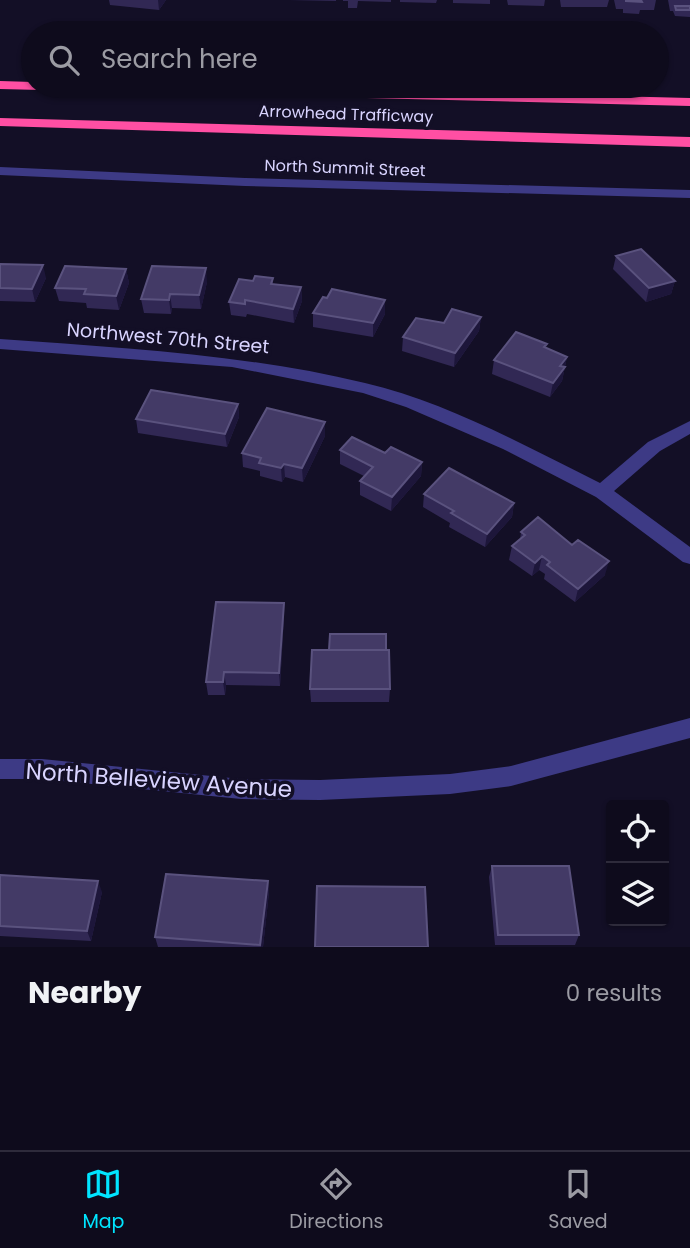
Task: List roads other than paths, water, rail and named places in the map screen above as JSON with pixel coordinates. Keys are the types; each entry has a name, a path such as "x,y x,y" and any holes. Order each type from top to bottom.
{"highway":[{"path":"0,85 21,86"},
{"name":"Arrowhead Trafficway","path":"528,98 690,102"},
{"name":"Arrowhead Trafficway","path":"0,122 690,142"}],"street":[{"name":"North Summit Street","path":"0,171 259,183 690,194"},
{"name":"Northwest 70th Street","path":"0,344 232,362 365,388 412,403 509,445 601,492 690,557"},
{"path":"601,492 636,459 671,434 690,427"},
{"name":"North Belleview Avenue","path":"0,769 42,769 178,780 241,789 320,790 450,784 511,776 690,728"}]}
